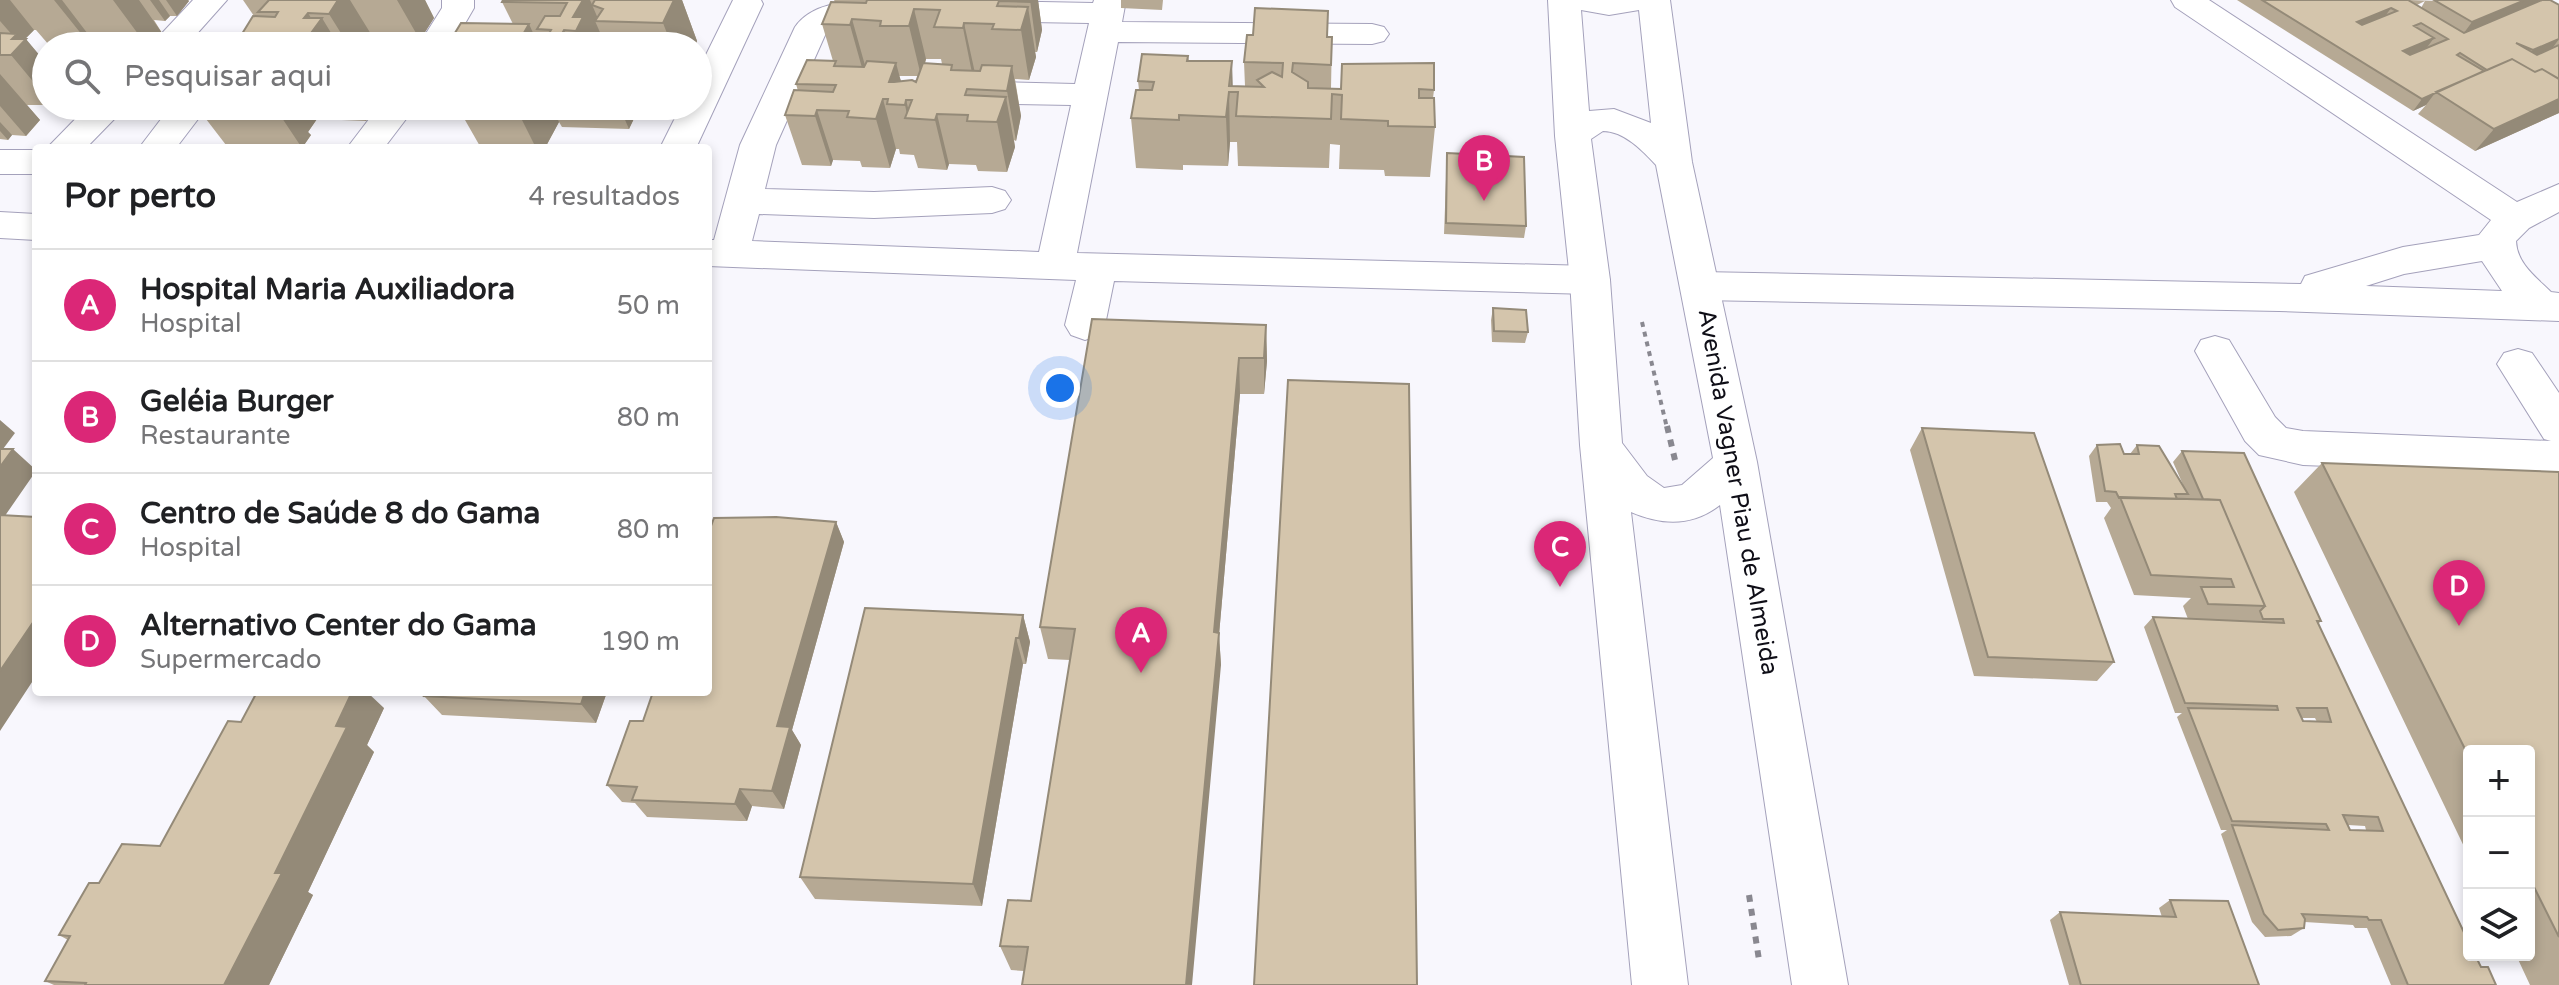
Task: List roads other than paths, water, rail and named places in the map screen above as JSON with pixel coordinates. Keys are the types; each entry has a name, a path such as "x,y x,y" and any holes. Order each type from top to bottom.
{"street":[{"path":"180,32 211,0"},
{"path":"443,32 458,8 458,0"},
{"path":"1564,0 1573,136 1590,280 1601,445 1660,985"},
{"path":"1583,0 1602,6 1624,5 1635,0"},
{"name":"Avenida Vagner Piau de Almeida","path":"1654,0 1674,162 1735,462 1820,985"},
{"path":"2187,0 2534,218"},
{"path":"712,77 747,4"},
{"path":"1372,34 1107,15 933,11 854,10 818,22 812,27 798,88 758,145 742,203 719,253 1055,266 1590,280"},
{"path":"1055,266 1107,15"},
{"path":"921,91 1091,95"},
{"path":"69,144 94,120"},
{"path":"160,144 179,120"},
{"path":"368,144 387,120"},
{"path":"680,144 691,120"},
{"path":"1573,136 1593,121 1633,125 1650,135 1674,162"},
{"path":"0,162 32,162"},
{"path":"742,203 770,201 874,205 992,200"},
{"path":"2279,297 2534,218"},
{"path":"2534,218 2508,272 2550,306"},
{"path":"0,225 32,227"},
{"path":"1085,325 1098,267"},
{"path":"1701,286 2279,297 2550,306"},
{"path":"2215,351 2260,429 2274,443 2303,448 2559,458"},
{"path":"2518,364 2559,427"},
{"path":"1601,445 1618,477 1631,490 1650,502 1665,505 1686,506 1698,499 1716,487 1735,462"}],"place":[{"name":"Geléia Burger","path":"1484,201"},
{"name":"Centro de Saúde 8 do Gama","path":"1560,587"},
{"name":"Alternativo Center do Gama","path":"2459,626"},
{"name":"Hospital Maria Auxiliadora","path":"1141,673"}]}
